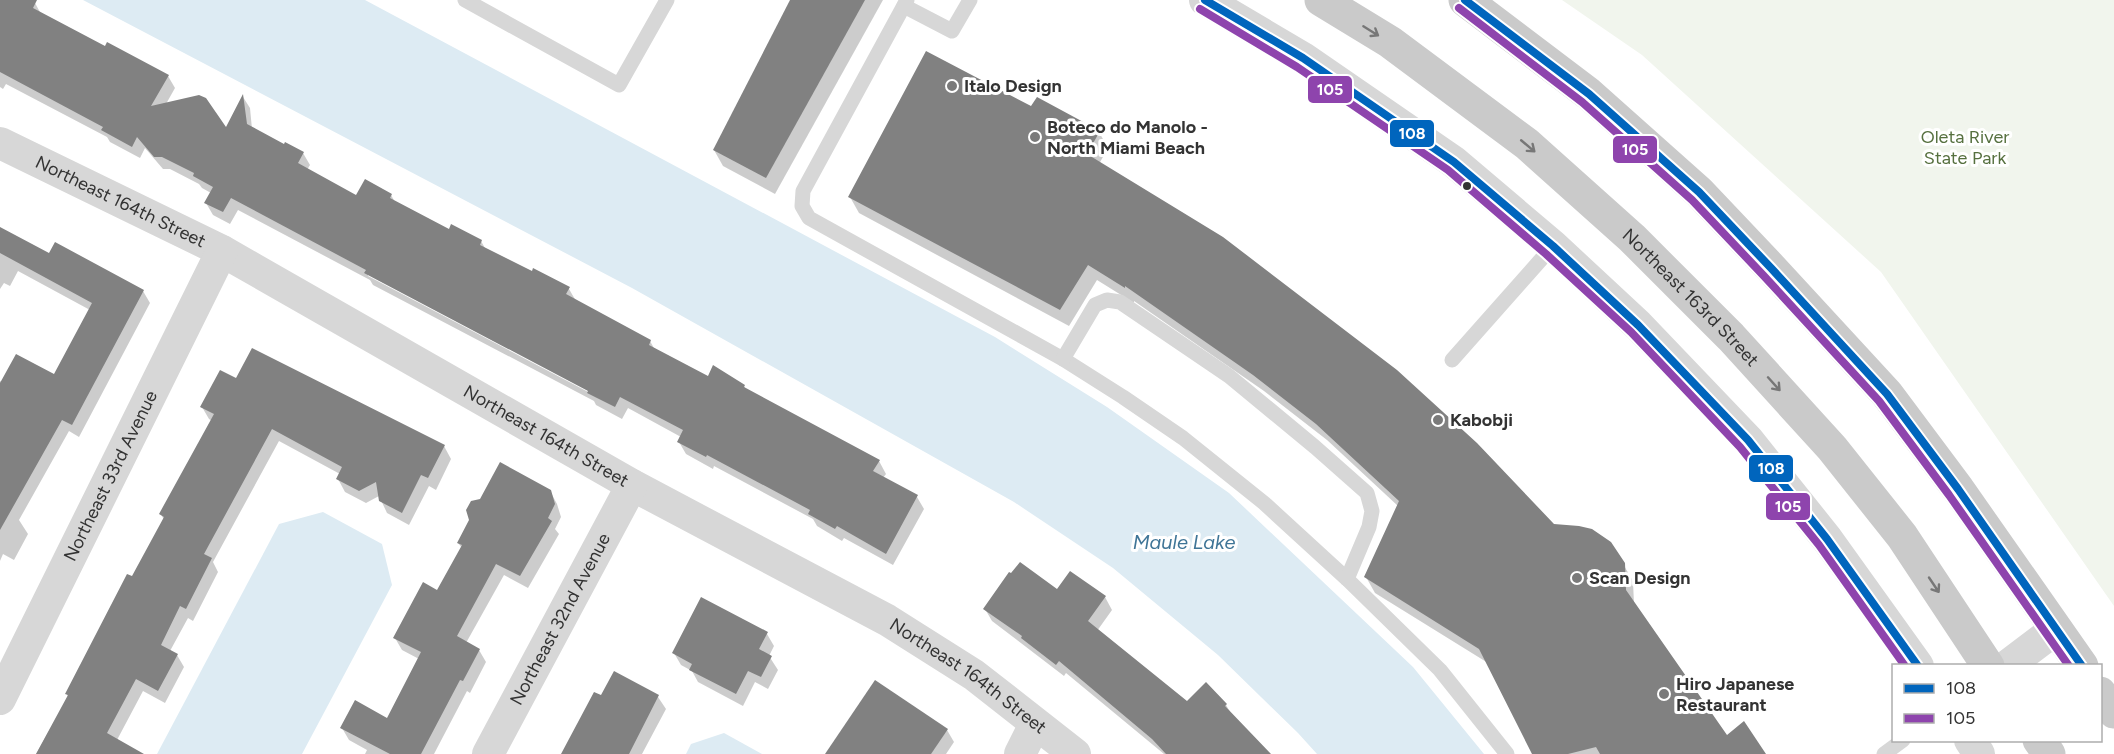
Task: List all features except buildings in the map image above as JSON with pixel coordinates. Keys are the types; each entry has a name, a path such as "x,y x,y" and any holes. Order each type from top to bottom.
{"main road":[{"name":"Northeast 163rd Street","path":"1321,0 1390,42 1527,144 1632,238 1731,337 1832,448 1902,536 1987,664"},
{"path":"1465,0 1589,94 1699,192 1771,268 1887,394 1958,489 2081,664"},
{"path":"2102,696 2114,712"},
{"path":"2040,742 2049,754"}],"street":[{"path":"1205,0 1303,58 1454,162 1553,246 1638,325 1748,440 1827,539 1917,664"},
{"name":"Northeast 164th Street","path":"0,142 222,252 632,484 887,620 974,675 1075,754"},
{"name":"Northeast 33rd Avenue","path":"0,699 222,252"},
{"name":"Northeast 32nd Avenue","path":"488,754 632,484"},
{"path":"2010,664 2056,629"},
{"path":"1020,754 1035,724"}],"lane":[{"path":"465,0 619,85 667,0"},
{"path":"970,0 952,32 906,3 803,191 802,206 809,218 1063,359 1183,438 1264,503 1347,579 1440,670 1507,754"},
{"path":"1452,360 1553,246"},
{"path":"1063,359 1095,305 1107,300 1120,302 1229,376 1315,447 1367,494 1372,511 1369,527 1347,579"},
{"path":"1884,754 1902,742"}],"green space":[{"name":"Oleta River State Park","path":"1562,0 2114,0 2114,606 1881,272 1642,55"}],"water":[{"name":"Maule Lake","path":"83,0 365,0 995,337 1107,407 1229,493 1413,667 1484,754 1317,754 1218,655 1113,568 1014,502 632,288"},
{"path":"323,512 382,544 392,585 302,754 157,754 279,524"},
{"path":"724,733 762,754 686,754 691,744"}],"transit line":[{"name":"108","path":"1205,0 1303,58 1454,162 1553,246 1638,325 1748,440 1827,539 1917,664"},
{"name":"108","path":"1465,0 1589,94 1699,192 1771,268 1887,394 1958,489 2081,664"},
{"name":"105","path":"1459,8 1582,102 1692,200 1763,275 1879,401 1949,495 2068,664"},
{"name":"105","path":"1200,9 1297,67 1448,170 1546,254 1631,332 1740,447 1819,545 1904,664"}],"place":[{"name":"Italo Design","path":"952,86"},
{"name":"Boteco do Manolo - North Miami Beach","path":"1035,137"},
{"name":"Kabobji","path":"1438,420"},
{"name":"Scan Design","path":"1577,578"},
{"name":"Hiro Japanese Restaurant","path":"1664,694"}]}
